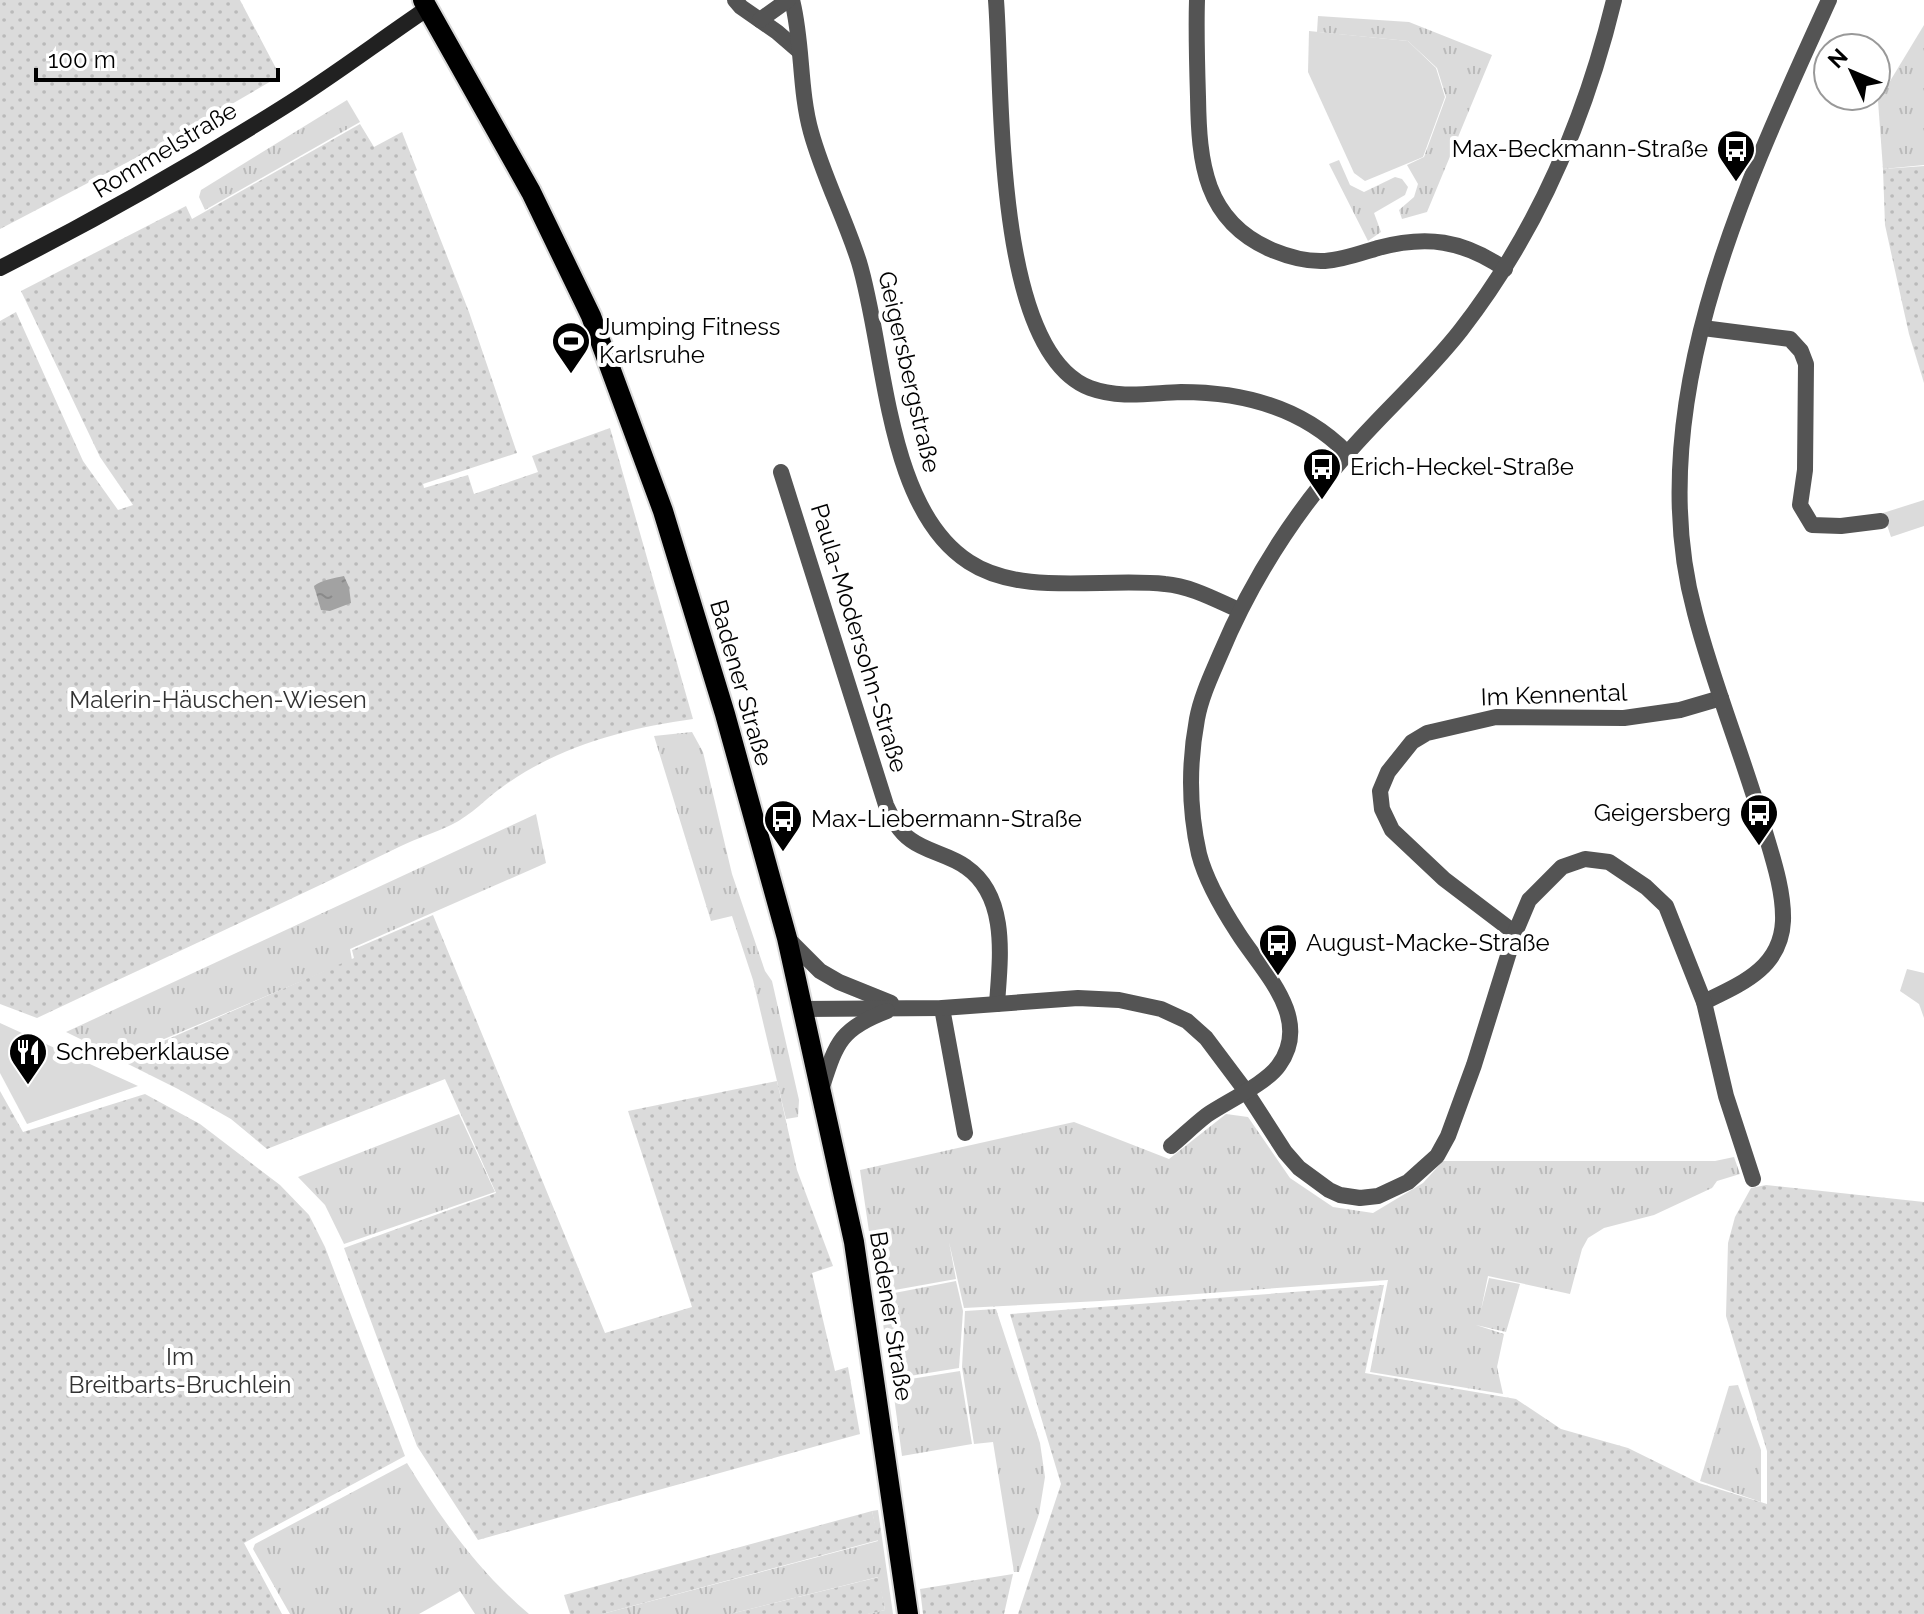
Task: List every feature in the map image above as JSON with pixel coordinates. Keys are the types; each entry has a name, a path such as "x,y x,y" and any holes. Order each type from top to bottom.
{"main road":[{"name":"Rommelstraße","path":"0,268 175,174 284,107 426,4"},
{"name":"Badener Straße","path":"426,4 531,192 591,316 663,511 725,714 787,938 854,1242 908,1614"}],"street":[{"path":"735,0 799,51"},
{"path":"760,20 790,0"},
{"name":"Geigersbergstraße","path":"790,0 797,16 810,131 859,263 903,463 918,504 944,540 969,562 1002,577 1056,582 1167,584 1200,593 1239,610"},
{"path":"996,0 1002,145 1017,267 1030,311 1053,358 1088,387 1124,395 1215,392 1260,401 1291,412 1331,437 1347,453"},
{"path":"1197,0 1199,147 1212,196 1237,227 1259,244 1305,260 1325,261 1393,244 1441,241 1470,250 1505,269"},
{"path":"1704,1002 1740,985 1762,970 1776,950 1783,921 1769,844 1695,614 1682,561 1678,502 1686,410 1703,328 1731,231 1771,125 1829,0"},
{"path":"1171,1146 1205,1117 1269,1076 1287,1050 1291,1034 1289,1015 1283,1000 1238,933 1203,864 1192,777 1198,714 1207,685 1239,610 1290,525 1347,453 1427,371 1505,269 1545,198 1569,144 1611,1"},
{"path":"1703,328 1790,339 1796,343 1806,364 1805,470 1800,505 1812,525 1841,526 1881,521"},
{"name":"Paula-Modersohn-Straße","path":"781,472 886,805 895,822 911,840 966,866 988,889 998,927 1000,963 997,1004"},
{"name":"Im Kennental","path":"1515,933 1444,879 1392,830 1382,809 1380,791 1388,772 1412,742 1427,733 1496,717 1624,718 1680,710 1721,698"},
{"path":"802,1009 942,1008 1078,998 1119,1000 1161,1009 1187,1021 1206,1038 1299,1168 1340,1195 1360,1198 1378,1196 1408,1182 1437,1156 1448,1136 1474,1065 1515,933 1529,900 1562,867 1585,859 1609,862 1646,887 1666,906 1704,1002 1726,1096 1753,1179"},
{"path":"787,938 820,971 900,1007"},
{"path":"821,1090 838,1043 850,1028 900,1007"},
{"path":"942,1008 965,1133"}],"green space":[{"path":"0,0 240,0 280,76 168,141 0,229"},
{"path":"1318,16 1409,22 1492,55 1427,212 1402,219 1399,210 1414,197 1418,184 1407,165 1424,157 1446,97 1437,68 1408,41 1317,32"},
{"path":"1924,25 1924,165 1883,169 1879,112 1892,112 1892,78"},
{"path":"1309,31 1408,41 1436,68 1445,97 1423,157 1365,181 1354,173 1308,72"},
{"path":"347,100 360,122 205,210 199,197 201,190"},
{"name":"Malerin-Häuschen-Wiesen","path":"360,124 374,147 402,132 517,453 423,484 424,488 468,475 474,494 538,472 532,456 610,428 693,719 619,734 571,749 526,771 451,825 37,1018 0,1004 0,321 16,312 83,461 118,510 133,505 100,457 21,291 186,206 192,219"},
{"path":"1339,160 1350,185 1364,192 1395,177 1402,179 1408,187 1405,195 1374,213 1381,232 1368,241 1329,164"},
{"path":"1924,166 1924,383 1909,334 1885,225 1883,169"},
{"path":"1924,500 1924,526 1891,537 1883,513"},
{"path":"692,732 703,752 732,874 765,971 772,981 799,1100 798,1117 786,1119 753,980 732,916 711,921 654,736"},
{"path":"536,814 546,863 350,949 352,960 119,1058 66,1032"},
{"path":"433,915 605,1333 692,1307 628,1111 777,1081 797,1170 833,1266 812,1273 835,1371 848,1367 860,1434 478,1540 417,1446 344,1248 496,1193 445,1079 267,1149 231,1119 120,1060 354,958 352,950"},
{"path":"1907,969 1924,973 1924,1018 1919,1004 1900,991"},
{"path":"0,1023 138,1086 27,1124 0,1073"},
{"name":"Im Breitbarts-Bruchlein","path":"0,1091 23,1132 145,1094 200,1124 280,1185 309,1215 325,1247 405,1456 244,1543 282,1614 0,1614"},
{"path":"459,1114 495,1192 344,1244 325,1205 298,1177"},
{"path":"1226,1114 1248,1117 1290,1178 1333,1207 1373,1213 1423,1183 1443,1161 1715,1161 1734,1157 1740,1174 1717,1181 1712,1188 1654,1215 1604,1228 1588,1238 1570,1294 1488,1276 1481,1310 1489,1278 1520,1284 1506,1332 1476,1325 1504,1334 1497,1367 1503,1394 1370,1372 1388,1280 964,1308 949,1242 956,1279 878,1293 860,1170 1074,1122 1169,1159"},
{"path":"1766,1185 1924,1202 1924,1614 1018,1614 1061,1484 1010,1314 1384,1285 1365,1373 1516,1399 1561,1429 1628,1448 1699,1483 1767,1504 1767,1451 1726,1316 1728,1243 1735,1217 1751,1188"},
{"path":"956,1281 963,1311 959,1368 891,1379 879,1296"},
{"path":"996,1309 1040,1443 1045,1477 1039,1514 1019,1572 1014,1572 993,1442 974,1444 962,1367 965,1311"},
{"path":"960,1371 972,1444 902,1456 892,1382"},
{"path":"1738,1385 1761,1450 1761,1502 1700,1481 1729,1386"},
{"path":"407,1463 462,1544 494,1581 529,1614 475,1614 460,1591 419,1614 290,1614 253,1549 255,1544"},
{"path":"878,1510 893,1614 868,1614 885,1610 878,1577 730,1614 602,1614 878,1541 872,1511"},
{"path":"872,1511 879,1540 602,1614 570,1614 564,1595"},
{"path":"1013,1574 1004,1614 923,1614 920,1589"},
{"path":"879,1577 885,1610 868,1614 730,1614"}],"water":[{"path":"344,576 351,603 330,611 321,610 314,586"}],"place":[{"name":"Max-Beckmann-Straße","path":"1736,183"},
{"name":"Jumping Fitness Karlsruhe","path":"571,375"},
{"name":"Erich-Heckel-Straße","path":"1322,501"},
{"name":"Geigersberg","path":"1759,847"},
{"name":"Max-Liebermann-Straße","path":"783,853"},
{"name":"August-Macke-Straße","path":"1278,977"},
{"name":"Schreberklause","path":"28,1086"}]}
